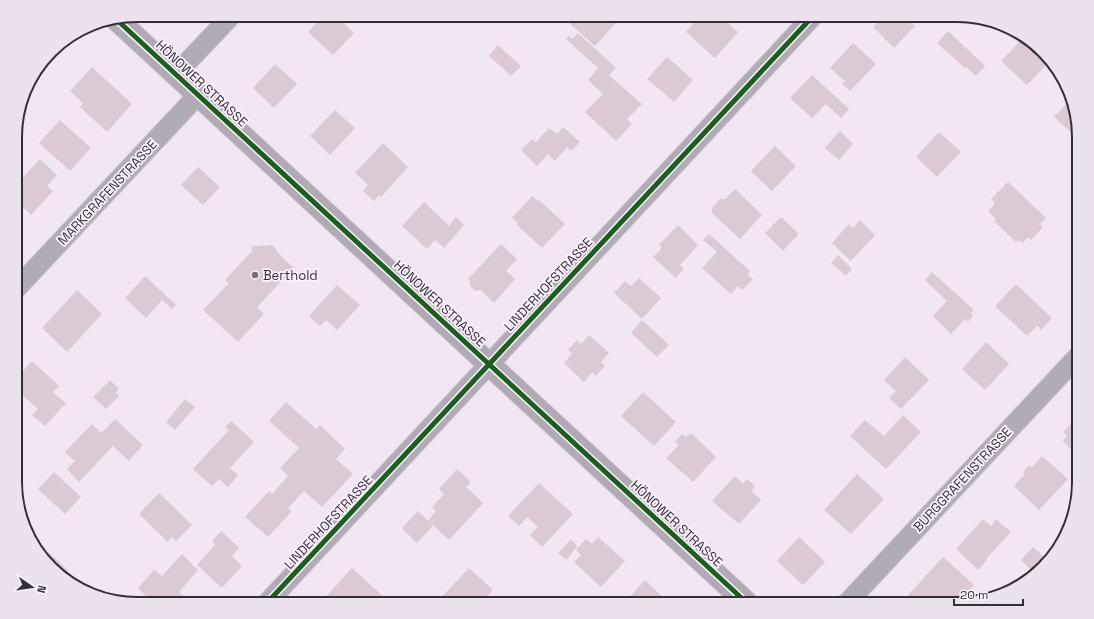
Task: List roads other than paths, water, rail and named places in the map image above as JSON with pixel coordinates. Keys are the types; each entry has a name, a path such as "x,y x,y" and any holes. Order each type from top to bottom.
{"main road":[{"name":"HÖNOWER STRASSE","path":"121,23 490,363 741,597"}],"street":[{"path":"176,74 225,22"},
{"name":"LINDERHOFSTRASSE","path":"273,597 807,22"},
{"name":"MARKGRAFENSTRASSE","path":"22,283 198,95"},
{"name":"BURGGRAFENSTRASSE","path":"853,597 1072,362"}],"place":[{"name":"Berthold","path":"255,275"}]}
